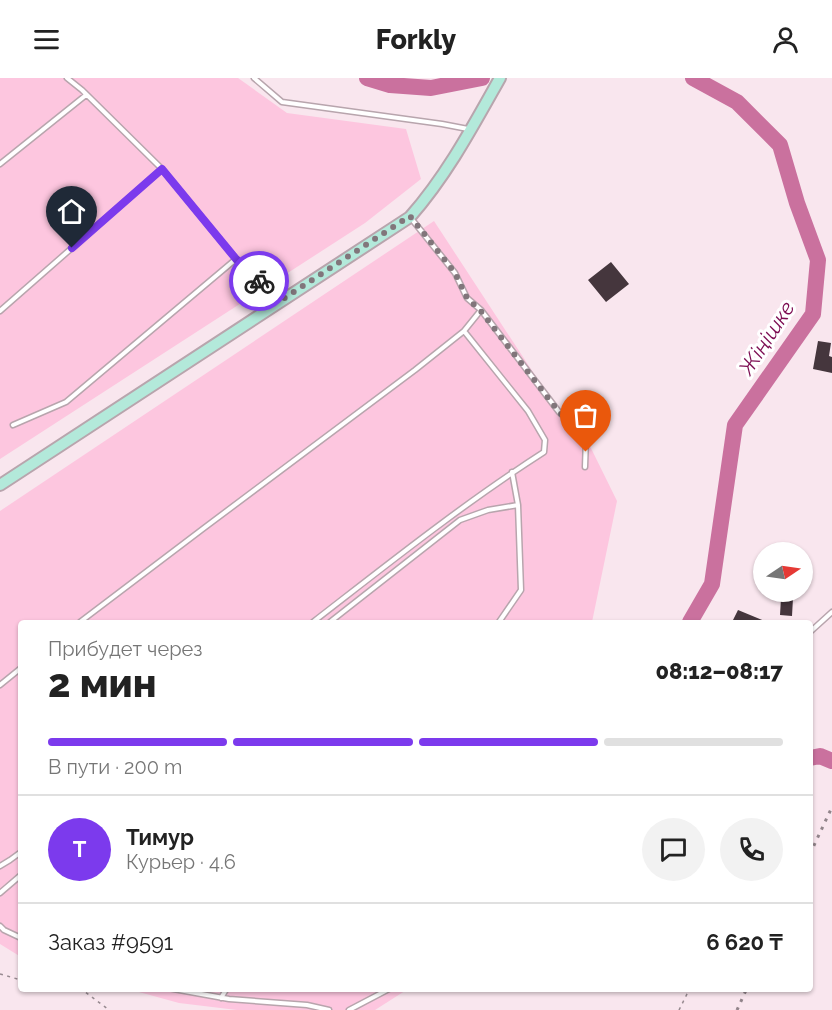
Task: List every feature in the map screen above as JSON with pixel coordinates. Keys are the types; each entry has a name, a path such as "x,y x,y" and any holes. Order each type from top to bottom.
{"street":[{"path":"0,485 410,216 443,175 501,78"}],"lane":[{"path":"67,78 162,169 236,259 277,297 283,299"},
{"path":"254,78 282,102 442,124 473,126"},
{"path":"0,164 86,95"},
{"path":"0,311 162,169"},
{"path":"410,216 455,273 467,298 480,310 559,412 586,438 585,467"},
{"path":"13,425 66,402 236,259"},
{"path":"83,620 415,370 464,331 480,310"},
{"path":"316,620 512,472 543,452 545,440 528,411 464,331"},
{"path":"500,620 521,590 518,505 512,472"},
{"path":"333,620 460,520 488,510 518,505"},
{"path":"813,629 832,612"},
{"path":"0,685 18,670"},
{"path":"0,866 18,854"},
{"path":"0,893 18,878"},
{"path":"0,926 18,937"},
{"path":"189,992 221,998 306,1005 330,1010"},
{"path":"221,998 225,992"},
{"path":"349,1010 383,992"}],"path":[{"path":"0,974 18,979"},
{"path":"85,992 109,1010"},
{"path":"679,1010 688,992"}],"shaded area":[{"path":"0,78 238,78 287,113 406,129 421,179 365,223 0,459"},
{"path":"434,221 559,412 586,438 617,501 592,620 18,620 18,955 0,944 0,511"},
{"path":"139,992 403,992 375,1010 237,1010 179,1003"}],"building":[{"path":"611,262 629,284 606,302 588,280"},
{"path":"818,341 831,343 829,356 832,357 832,373 813,369"},
{"path":"781,602 793,602 792,616 780,615"},
{"path":"738,610 762,620 733,620"}],"waterway":[{"name":"Жіңішке","path":"367,78 390,85 431,88 482,78"},
{"name":"Жіңішке","path":"691,620 712,584 735,425 813,314 818,260 797,203 780,145 737,102 693,78"},
{"name":"Жіңішке","path":"813,757 820,756 832,761"}],"railway":[{"path":"813,848 832,807"},
{"path":"737,1010 745,992"}],"way so far":[{"path":"259,281 277,297 283,299 410,216 455,273 467,298 480,310 559,412 586,438 586,452"}],"route":[{"path":"72,248 162,169 236,259 259,281"}]}
